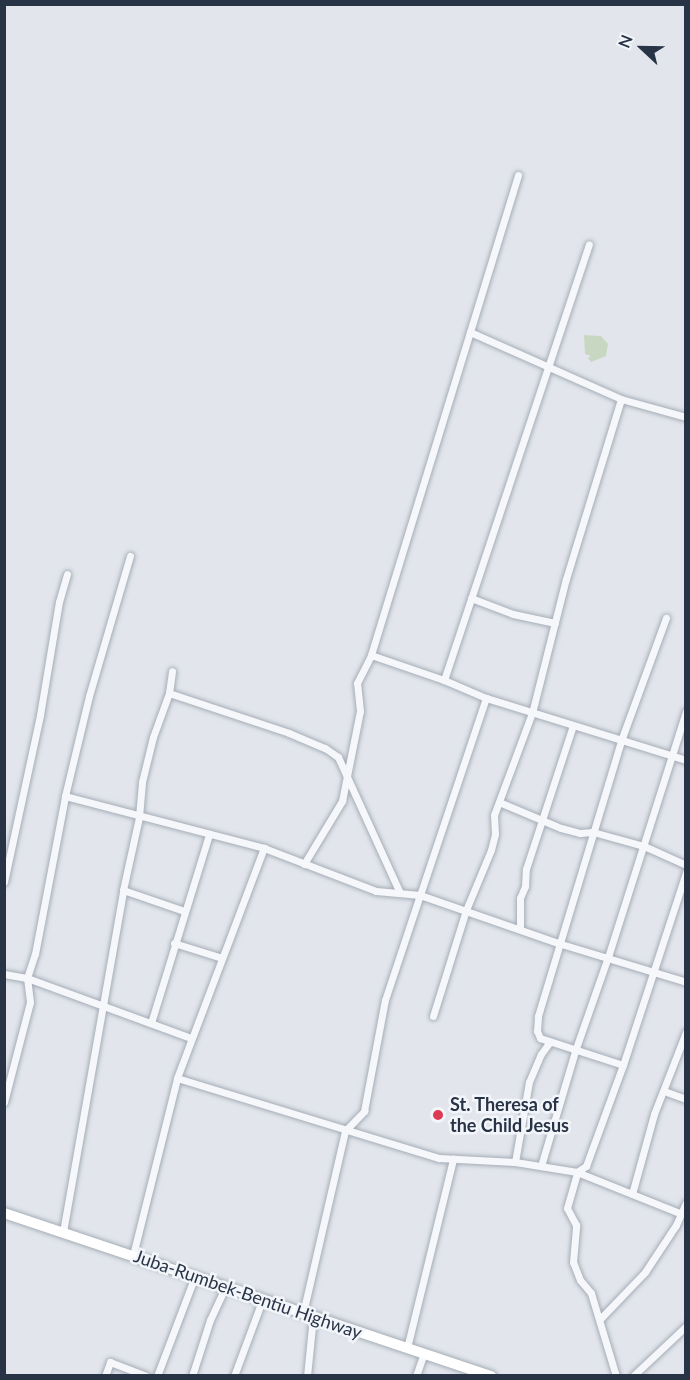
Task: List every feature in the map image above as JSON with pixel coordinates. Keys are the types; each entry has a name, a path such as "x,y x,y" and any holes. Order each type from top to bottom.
{"main road":[{"name":"Juba-Rumbek-Bentiu Highway","path":"4,1213 491,1376"}],"street":[{"path":"304,864 342,801 360,711 357,683 371,655 518,175"},
{"path":"444,680 589,245"},
{"path":"470,332 621,399 686,417"},
{"path":"433,1016 465,910 491,850 495,834 494,815 532,713 566,579 621,399"},
{"path":"4,1102 30,1002 27,978 35,954 65,796 89,696 130,556"},
{"path":"4,882 40,715 59,602 67,574"},
{"path":"471,598 513,614 555,623"},
{"path":"623,1065 549,1043 540,1038 537,1031 538,1016 558,943 622,738 666,618"},
{"path":"371,655 444,680 486,698 622,738 686,760"},
{"path":"63,1232 123,890 139,817 142,782 153,737 169,693 172,671"},
{"path":"169,693 325,747 338,757 400,893"},
{"path":"307,1376 308,1315 345,1131 364,1111 385,1000 486,698"},
{"path":"541,1166 575,1051 608,957 686,711"},
{"path":"520,929 520,898 525,886 526,868 573,725"},
{"path":"65,796 264,848 376,891 420,895 558,943 686,982"},
{"path":"500,802 580,832 593,832 644,846 686,865"},
{"path":"151,1023 209,834"},
{"path":"133,1255 177,1078 264,848"},
{"path":"616,1376 591,1293 580,1280 573,1262 576,1225 567,1208 577,1172 586,1166 623,1065 686,872"},
{"path":"123,890 184,911"},
{"path":"174,943 222,958"},
{"path":"4,974 27,978 191,1038"},
{"path":"632,1194 654,1114 686,1032"},
{"path":"515,1162 529,1082 541,1054 549,1043"},
{"path":"177,1078 439,1158 515,1162 577,1172 682,1214"},
{"path":"664,1091 686,1099"},
{"path":"408,1348 453,1159"},
{"path":"600,1319 645,1272 682,1214 686,1203"},
{"path":"157,1376 195,1276"},
{"path":"192,1376 210,1320 226,1286"},
{"path":"234,1376 263,1298"},
{"path":"633,1376 686,1326"},
{"path":"416,1376 424,1353"},
{"path":"105,1376 110,1362 146,1376"}],"green space":[{"path":"584,335 601,336 608,344 606,356 591,362 588,358 591,356 585,354"}],"place":[{"name":"St. Theresa of the Child Jesus","path":"438,1115"}]}
